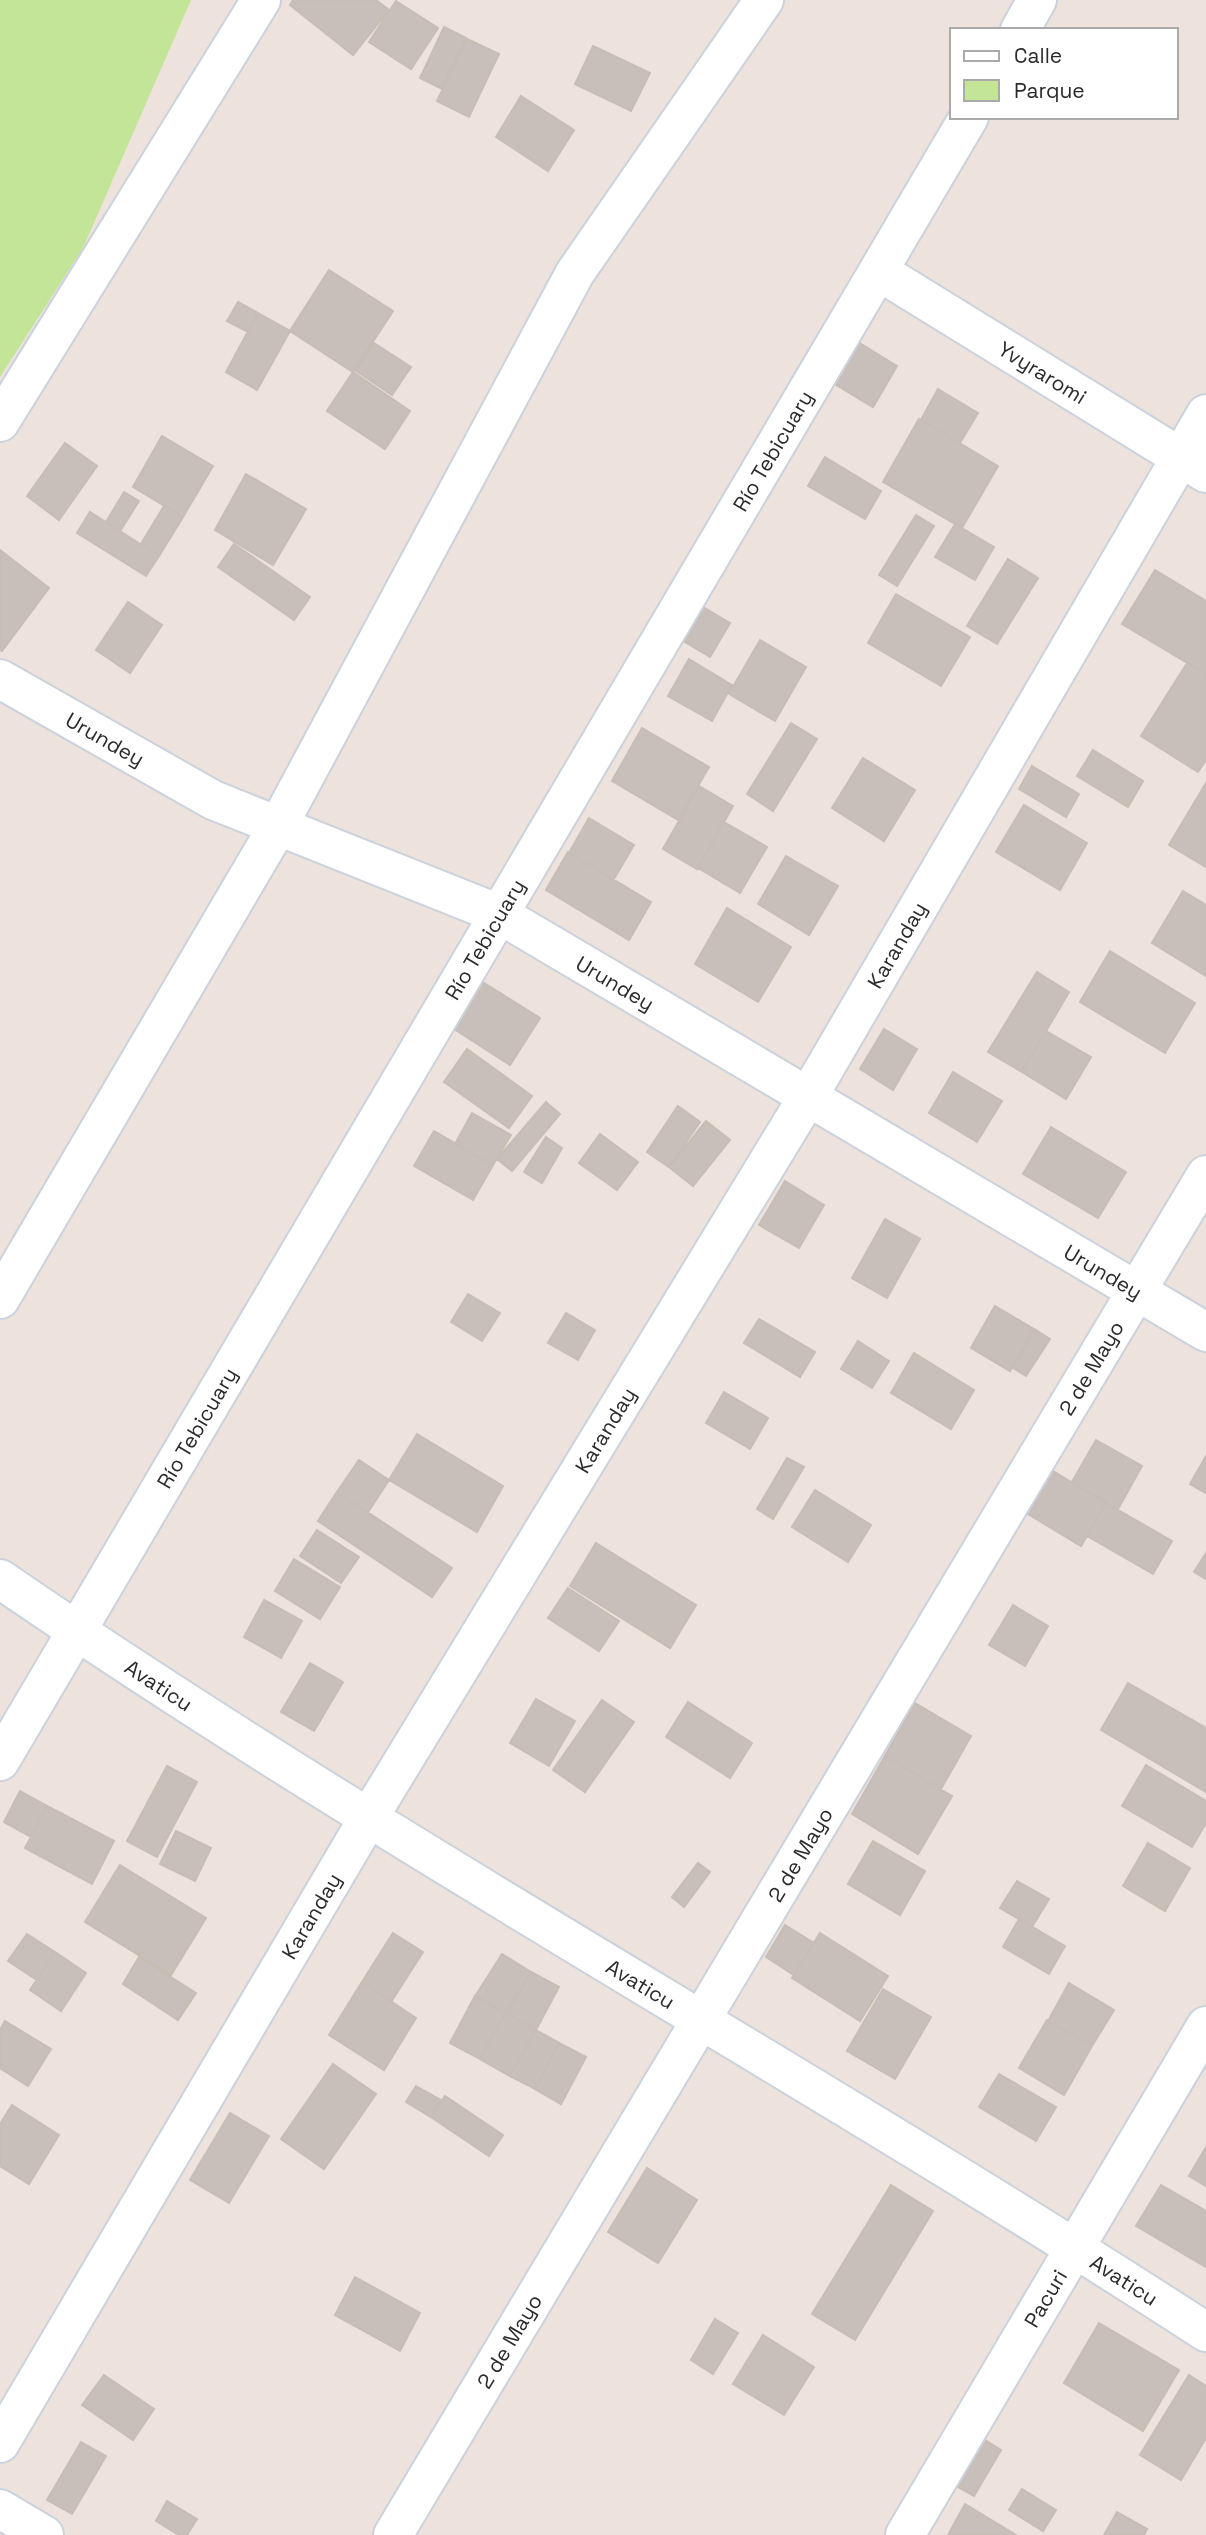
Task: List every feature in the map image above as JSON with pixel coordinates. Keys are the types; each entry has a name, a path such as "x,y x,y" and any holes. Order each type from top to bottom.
{"street":[{"path":"0,422 261,0"},
{"path":"0,1299 278,827 575,273 764,0"},
{"path":"1021,28 1037,0"},
{"name":"Río Tebicuary","path":"0,1761 968,119"},
{"name":"Yvyraromi","path":"880,272 1193,465"},
{"name":"Karanday","path":"0,2443 369,1817 1193,465 1206,414"},
{"name":"Urundey","path":"0,679 213,800 499,914 1206,1332"},
{"name":"2 de Mayo","path":"393,2535 1206,1175"},
{"name":"Avaticu","path":"0,1579 76,1631 369,1817 701,2022 1075,2247 1206,2332"},
{"name":"Pacuri","path":"905,2535 1206,2026"},
{"path":"0,2509 44,2535"}],"green space":[{"path":"0,0 191,0 83,248 0,377"}],"building":[{"path":"293,0 376,0 389,10 353,55 290,5"},
{"path":"396,1 438,28 411,69 369,42"},
{"path":"444,27 466,38 442,89 420,78"},
{"path":"467,39 499,54 469,117 437,101"},
{"path":"593,46 650,73 631,111 575,84"},
{"path":"521,96 574,130 548,171 496,137"},
{"path":"329,270 393,311 353,372 290,331"},
{"path":"238,302 258,313 248,332 227,321"},
{"path":"258,313 290,331 257,390 226,372"},
{"path":"853,339 897,366 873,407 828,380"},
{"path":"374,343 411,367 392,395 356,371"},
{"path":"353,372 410,411 385,449 327,411"},
{"path":"938,389 978,413 960,443 921,420"},
{"path":"919,419 998,466 962,528 883,482"},
{"path":"162,436 213,466 183,517 133,487"},
{"path":"65,443 97,466 59,520 27,496"},
{"path":"825,457 881,491 865,519 808,486"},
{"path":"246,474 306,509 273,565 215,530"},
{"path":"124,492 139,501 120,531 106,522"},
{"path":"164,506 183,517 159,556 141,544"},
{"path":"90,512 159,556 146,576 77,533"},
{"path":"916,515 934,526 897,586 879,575"},
{"path":"955,524 994,547 975,580 935,557"},
{"path":"234,544 310,597 294,620 218,567"},
{"path":"0,550 49,588 2,651 0,650"},
{"path":"1008,559 1038,578 997,644 967,626"},
{"path":"1155,570 1206,601 1206,674 1122,624"},
{"path":"896,594 970,637 941,686 868,643"},
{"path":"128,602 162,625 130,673 96,650"},
{"path":"698,604 730,623 710,657 678,638"},
{"path":"760,640 806,667 775,721 729,694"},
{"path":"689,659 732,685 712,721 668,696"},
{"path":"1187,663 1206,674 1206,760 1198,772 1141,736"},
{"path":"791,723 817,739 773,811 747,794"},
{"path":"642,728 709,767 678,820 612,781"},
{"path":"1093,750 1143,781 1128,807 1077,776"},
{"path":"863,758 915,790 884,841 832,808"},
{"path":"1032,766 1079,794 1066,817 1019,789"},
{"path":"1206,783 1206,867 1169,845"},
{"path":"699,786 733,806 697,869 663,849"},
{"path":"1024,805 1087,843 1060,890 996,852"},
{"path":"589,818 634,845 614,879 569,853"},
{"path":"724,822 767,847 740,893 698,868"},
{"path":"568,852 651,902 629,940 546,890"},
{"path":"786,856 838,886 809,935 758,904"},
{"path":"1183,891 1206,905 1206,976 1152,943"},
{"path":"727,908 791,947 758,1002 695,964"},
{"path":"1110,951 1195,1003 1165,1053 1080,1002"},
{"path":"1037,972 1069,992 1022,1072 988,1052"},
{"path":"481,981 540,1018 510,1065 451,1027"},
{"path":"884,1029 917,1049 893,1090 860,1069"},
{"path":"1046,1031 1091,1057 1066,1099 1022,1072"},
{"path":"467,1049 532,1096 509,1128 444,1082"},
{"path":"953,1072 1002,1101 977,1142 929,1113"},
{"path":"546,1102 560,1114 512,1171 497,1159"},
{"path":"678,1106 700,1122 669,1167 647,1152"},
{"path":"472,1113 511,1135 493,1165 455,1144"},
{"path":"706,1121 730,1140 693,1186 669,1167"},
{"path":"1051,1127 1126,1172 1098,1218 1023,1174"},
{"path":"434,1131 493,1165 473,1200 414,1166"},
{"path":"600,1134 638,1162 617,1190 579,1163"},
{"path":"546,1137 562,1148 542,1183 524,1172"},
{"path":"785,1181 824,1205 799,1248 759,1225"},
{"path":"885,1219 920,1239 887,1298 852,1278"},
{"path":"468,1294 500,1313 482,1341 451,1322"},
{"path":"995,1306 1034,1329 1010,1371 971,1348"},
{"path":"566,1313 595,1330 578,1360 548,1343"},
{"path":"759,1319 815,1352 800,1377 744,1343"},
{"path":"1036,1330 1050,1339 1026,1376 1013,1368"},
{"path":"858,1341 889,1361 872,1388 841,1369"},
{"path":"914,1353 974,1390 951,1429 891,1393"},
{"path":"724,1392 768,1418 750,1449 706,1423"},
{"path":"417,1434 503,1486 477,1532 389,1480"},
{"path":"1096,1440 1142,1466 1118,1509 1072,1482"},
{"path":"1206,1456 1206,1493 1190,1484"},
{"path":"787,1458 804,1467 773,1519 757,1509"},
{"path":"359,1460 389,1480 368,1512 337,1492"},
{"path":"1048,1468 1106,1503 1081,1546 1023,1511"},
{"path":"815,1490 871,1525 848,1562 792,1527"},
{"path":"337,1492 452,1568 432,1597 318,1521"},
{"path":"1106,1503 1172,1541 1153,1574 1087,1536"},
{"path":"317,1530 359,1557 341,1583 300,1556"},
{"path":"596,1543 696,1605 670,1648 570,1586"},
{"path":"1206,1553 1206,1579 1194,1572"},
{"path":"294,1559 340,1587 320,1619 275,1591"},
{"path":"568,1588 619,1621 599,1651 548,1618"},
{"path":"264,1600 302,1621 281,1658 244,1637"},
{"path":"1013,1605 1048,1626 1025,1666 989,1645"},
{"path":"310,1663 343,1682 314,1731 281,1712"},
{"path":"1128,1683 1206,1728 1206,1792 1101,1730"},
{"path":"536,1699 575,1721 549,1766 510,1743"},
{"path":"602,1700 634,1722 585,1792 553,1770"},
{"path":"688,1702 752,1743 730,1778 666,1737"},
{"path":"915,1703 971,1736 941,1789 885,1756"},
{"path":"885,1756 952,1796 918,1854 852,1814"},
{"path":"1146,1765 1206,1801 1206,1823 1192,1847 1122,1806"},
{"path":"167,1766 197,1782 157,1857 127,1841"},
{"path":"20,1791 47,1806 31,1837 4,1822"},
{"path":"47,1806 114,1841 92,1884 25,1848"},
{"path":"176,1831 211,1848 195,1881 160,1864"},
{"path":"873,1841 925,1871 900,1915 848,1884"},
{"path":"1148,1843 1190,1868 1165,1911 1123,1886"},
{"path":"698,1863 710,1872 684,1907 672,1897"},
{"path":"120,1865 206,1918 171,1975 85,1922"},
{"path":"1017,1881 1049,1899 1032,1927 1000,1908"},
{"path":"1019,1919 1065,1946 1049,1974 1003,1947"},
{"path":"785,1925 814,1943 794,1975 766,1957"},
{"path":"393,1933 423,1952 391,2002 362,1982"},
{"path":"820,1933 888,1976 860,2021 792,1978"},
{"path":"27,1934 55,1952 37,1980 8,1961"},
{"path":"55,1952 86,1973 61,2011 30,1990"},
{"path":"502,1954 531,1972 505,2013 476,1995"},
{"path":"139,1957 196,1993 178,2020 123,1984"},
{"path":"531,1972 559,1987 536,2030 507,2014"},
{"path":"362,1982 416,2018 384,2070 329,2035"},
{"path":"1069,1983 1114,2010 1092,2046 1048,2021"},
{"path":"883,1989 931,2017 895,2079 847,2051"},
{"path":"475,1996 505,2013 480,2059 450,2043"},
{"path":"505,2013 536,2030 510,2076 480,2059"},
{"path":"1047,2020 1092,2046 1064,2095 1019,2068"},
{"path":"5,2021 51,2049 28,2086 0,2068 0,2030"},
{"path":"536,2030 559,2043 535,2089 510,2076"},
{"path":"559,2043 586,2057 561,2104 535,2089"},
{"path":"333,2064 376,2094 324,2169 281,2139"},
{"path":"999,2074 1056,2107 1036,2141 979,2107"},
{"path":"416,2086 441,2100 431,2117 406,2102"},
{"path":"445,2096 503,2135 489,2156 431,2117"},
{"path":"12,2105 59,2135 29,2184 0,2166 0,2124"},
{"path":"230,2113 269,2136 229,2203 190,2180"},
{"path":"1206,2147 1206,2186 1189,2176"},
{"path":"647,2168 697,2200 658,2263 608,2232"},
{"path":"891,2185 933,2211 855,2340 812,2314"},
{"path":"1161,2185 1206,2211 1206,2267 1136,2226"},
{"path":"355,2277 420,2313 400,2351 335,2315"},
{"path":"715,2319 738,2333 713,2374 691,2360"},
{"path":"1099,2323 1179,2370 1143,2431 1064,2383"},
{"path":"763,2335 814,2367 784,2415 733,2384"},
{"path":"104,2375 154,2409 133,2440 82,2405"},
{"path":"1189,2375 1206,2386 1206,2438 1181,2480 1140,2455"},
{"path":"985,2440 1001,2450 974,2496 958,2487"},
{"path":"81,2442 106,2456 72,2514 47,2500"},
{"path":"1022,2489 1056,2510 1043,2531 1009,2510"},
{"path":"167,2501 197,2519 187,2535 179,2535 156,2521"},
{"path":"965,2504 1016,2535 948,2535"},
{"path":"1117,2512 1147,2529 1144,2535 1104,2535"}]}
